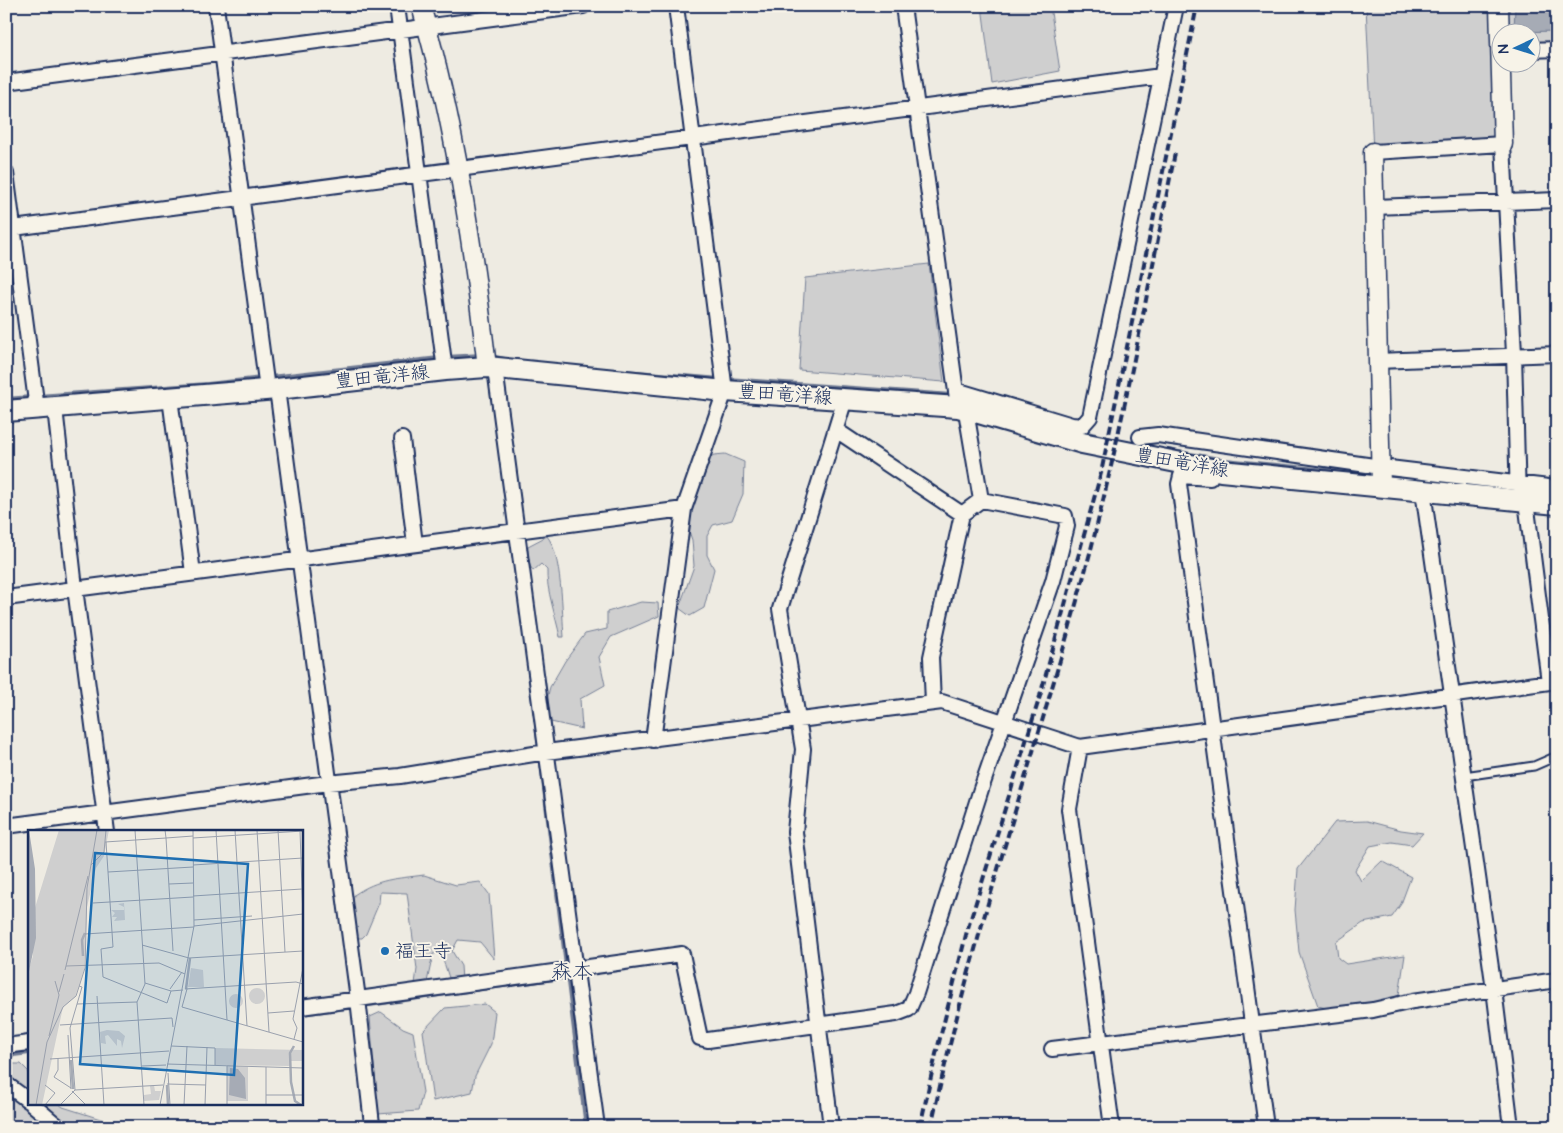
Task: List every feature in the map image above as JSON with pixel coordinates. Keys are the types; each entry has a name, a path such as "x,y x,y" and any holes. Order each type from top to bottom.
{"main road":[{"name":"豊田竜洋線","path":"6,411 272,389 445,370 491,368 726,391 845,399 960,403 1082,443 1221,471 1245,474 1381,477 1423,491 1521,496 1557,504"}],"street":[{"path":"216,6 241,199 300,559 328,783 358,999 372,1124"},
{"path":"397,6 445,370"},
{"path":"421,6 459,170 517,531 597,1127"},
{"path":"6,82 583,6"},
{"path":"653,740 684,509 726,391 676,6"},
{"path":"903,6 916,109 960,403 981,500"},
{"path":"960,403 1072,426 1082,426 1090,416 1176,6"},
{"path":"1498,6 1499,22"},
{"path":"1540,50 1557,49"},
{"path":"6,826 328,783 400,776 546,752 942,702 1080,748 1553,682 1521,496 1501,72"},
{"path":"10,228 1161,76"},
{"path":"1381,477 1373,152 1503,144"},
{"path":"6,172 10,228 46,408 75,588 107,830"},
{"path":"1374,207 1557,200"},
{"path":"1377,361 1514,354 1557,354"},
{"path":"170,398 193,573"},
{"path":"832,1127 795,832 803,749 780,609 845,399"},
{"path":"836,430 962,514"},
{"path":"1140,437 1158,435 1381,477 1521,496 1557,488"},
{"path":"402,439 415,544"},
{"path":"1245,474 1243,482 1188,475 1181,476 1179,484 1266,1127"},
{"path":"1423,491 1494,989 1510,1127"},
{"path":"302,1007 682,954 700,1038 708,1040 896,1014 909,1008 916,993 981,789 1053,581 1067,526 1065,516 981,500 962,514 931,657 933,703"},
{"path":"6,598 684,509"},
{"path":"1080,748 1069,809 1112,1127"},
{"path":"1052,1049 1373,1010 1413,1000 1557,980"},
{"path":"6,1046 28,1043"},
{"path":"6,1084 28,1100"},
{"path":"34,1106 59,1127"}],"lane":[{"path":"1464,776 1534,766 1557,756"}],"shaded area":[{"path":"982,6 1050,6 1060,71 992,84"},
{"path":"1366,6 1491,6 1492,22 1490,22 1490,72 1497,72 1503,144 1373,152"},
{"path":"1499,6 1557,6 1557,48 1540,49 1540,22 1500,22"},
{"path":"1515,6 1557,6 1557,31 1540,31 1540,22 1514,22"},
{"path":"929,264 944,382 799,370 805,278"},
{"path":"725,454 744,462 743,494 732,520 713,525 707,536 707,555 714,569 704,608 690,616 679,608 694,566 692,540 689,531 689,512 700,462 714,455"},
{"path":"547,536 556,556 562,599 564,637 560,637 550,594 547,570 541,564 533,571 528,562 528,546"},
{"path":"641,602 658,603 659,616 611,637 599,657 605,685 580,699 582,729 542,720 550,687 565,661 585,634 607,629 607,612"},
{"path":"1367,821 1401,830 1423,833 1412,845 1392,842 1370,846 1355,870 1361,881 1382,861 1411,877 1401,904 1392,917 1363,923 1336,942 1338,958 1346,964 1405,955 1399,995 1370,1008 1347,1013 1318,1006 1299,952 1295,910 1298,869 1335,822"},
{"path":"424,875 456,885 480,882 489,894 494,959 480,942 458,940 452,951 461,966 462,980 450,981 441,953 433,954 427,982 415,984 417,969 407,893 380,892 379,903 366,934 362,938 357,938 351,910 354,895 380,882"},
{"path":"485,1004 495,1012 491,1044 475,1076 472,1092 433,1101 423,1031 445,1008"},
{"path":"381,1012 403,1028 413,1032 423,1092 418,1111 378,1114 370,1017"},
{"path":"6,1064 21,1064 28,1071 28,1106 62,1106 110,1122 138,1127 6,1127"}],"waterway":[{"path":"446,357 482,355"},
{"path":"491,356 509,360"},
{"path":"38,396 208,384 439,358"},
{"path":"613,370 720,379"},
{"path":"727,379 952,395"},
{"path":"6,399 31,397"},
{"path":"1079,431 1116,440"},
{"path":"1167,450 1225,460 1376,475"},
{"path":"1385,476 1498,488"},
{"path":"529,669 539,749"},
{"path":"540,756 586,1127"},
{"path":"362,1006 568,977"},
{"path":"302,1014 355,1007"},
{"path":"6,1056 28,1053"}],"railway":[{"path":"920,1127 967,931 1040,696 1101,473 1197,6"},
{"path":"931,1127 966,982 1090,553 1125,404 1175,153"}],"place":[{"name":"福王寺","path":"385,951"}],"district":[{"name":"森本","path":"572,971"}]}
